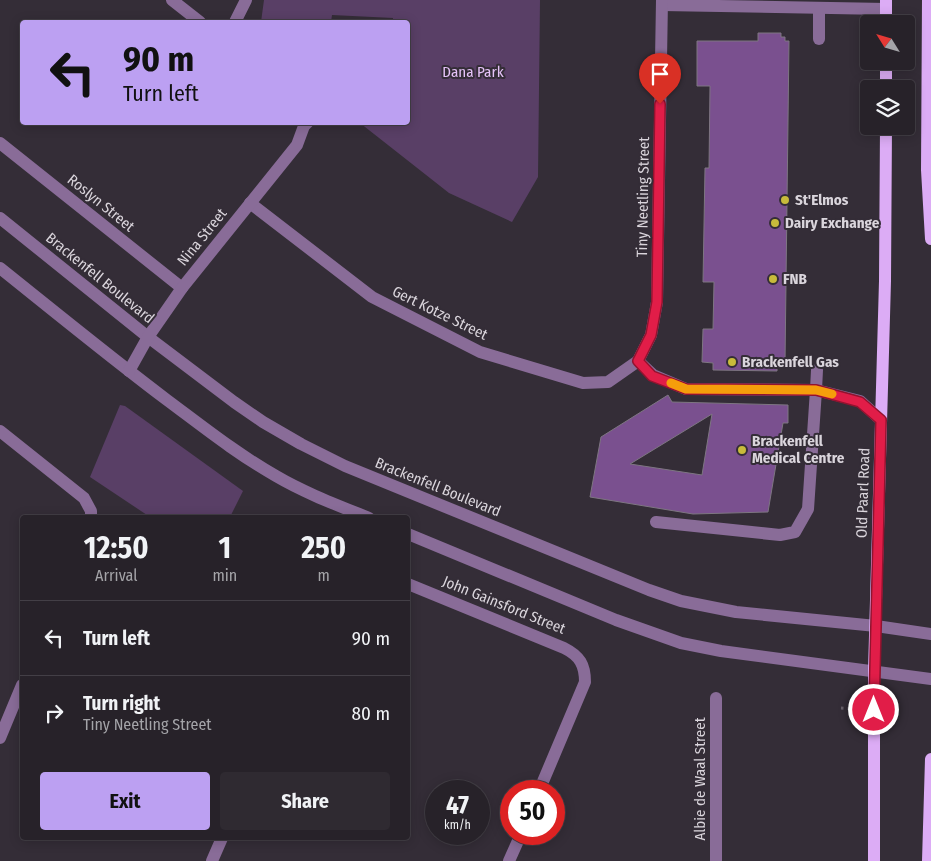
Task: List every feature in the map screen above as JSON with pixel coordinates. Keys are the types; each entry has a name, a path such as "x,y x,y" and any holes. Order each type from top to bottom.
{"main road":[{"path":"928,0 927,170 931,239"},
{"name":"Old Paarl Road","path":"874,861 874,671 885,281 886,135"},
{"path":"928,861 931,759"}],"street":[{"path":"172,0 197,20"},
{"path":"237,20 246,0"},
{"path":"662,3 794,4 819,8 836,4 886,5"},
{"name":"Tiny Neetling Street","path":"638,361 651,335 657,302 662,3"},
{"path":"819,8 819,39"},
{"name":"Nina Street","path":"129,371 148,337 182,288 297,146 305,125"},
{"name":"Roslyn Street","path":"0,143 182,288"},
{"name":"Gert Kotze Street","path":"250,203 372,297 480,352 583,383 608,382 638,361"},
{"name":"Brackenfell Boulevard","path":"0,218 148,337 234,402 300,444 354,469 649,590 681,600 736,612 876,626 931,634"},
{"path":"0,268 129,371 239,453 276,476 325,500 362,515"},
{"path":"638,361 652,376 686,389 816,390 860,402 881,420"},
{"path":"656,522 780,535 795,532 808,509 817,370"},
{"path":"0,431 84,498 91,511 91,515"},
{"path":"410,535 616,620 681,643 721,651 931,679"},
{"name":"John Gainsford Street","path":"410,585 572,651 578,657 585,673 585,682 544,780"},
{"path":"0,738 20,691"},
{"name":"Albie de Waal Street","path":"716,698 716,861"},
{"path":"212,861 221,840"},
{"path":"509,861 516,845"}],"green space":[{"name":"Dana Park","path":"264,0 540,0 538,177 512,222 449,193 363,125 410,125 410,20 332,15 331,20 261,20"},
{"path":"120,405 125,406 243,491 231,515 147,515 90,477"}],"building":[{"path":"758,33 781,33 781,37 785,37 785,41 789,41 785,363 781,363 781,367 777,367 777,371 713,370 713,363 702,362 703,329 713,329 714,282 703,282 705,168 709,168 710,86 697,86 697,41 758,41"},
{"name":"Brackenfell Medical Centre","path":"668,395 672,402 788,405 788,423 783,423 768,512 693,514 590,497 601,437","holes":["712,414 702,475 630,464"]}],"slow traffic":[{"path":"671,383 686,389 816,390 832,394"}],"place":[{"name":"St'Elmos","path":"785,200"},
{"name":"Dairy Exchange","path":"775,223"},
{"name":"FNB","path":"773,279"},
{"name":"Brackenfell Gas","path":"732,362"},
{"name":"Brackenfell Medical Centre","path":"742,450"}],"route":[{"path":"660,104 657,302 651,335 638,361 652,376 686,389 816,390 860,402 881,420 874,710"}]}
